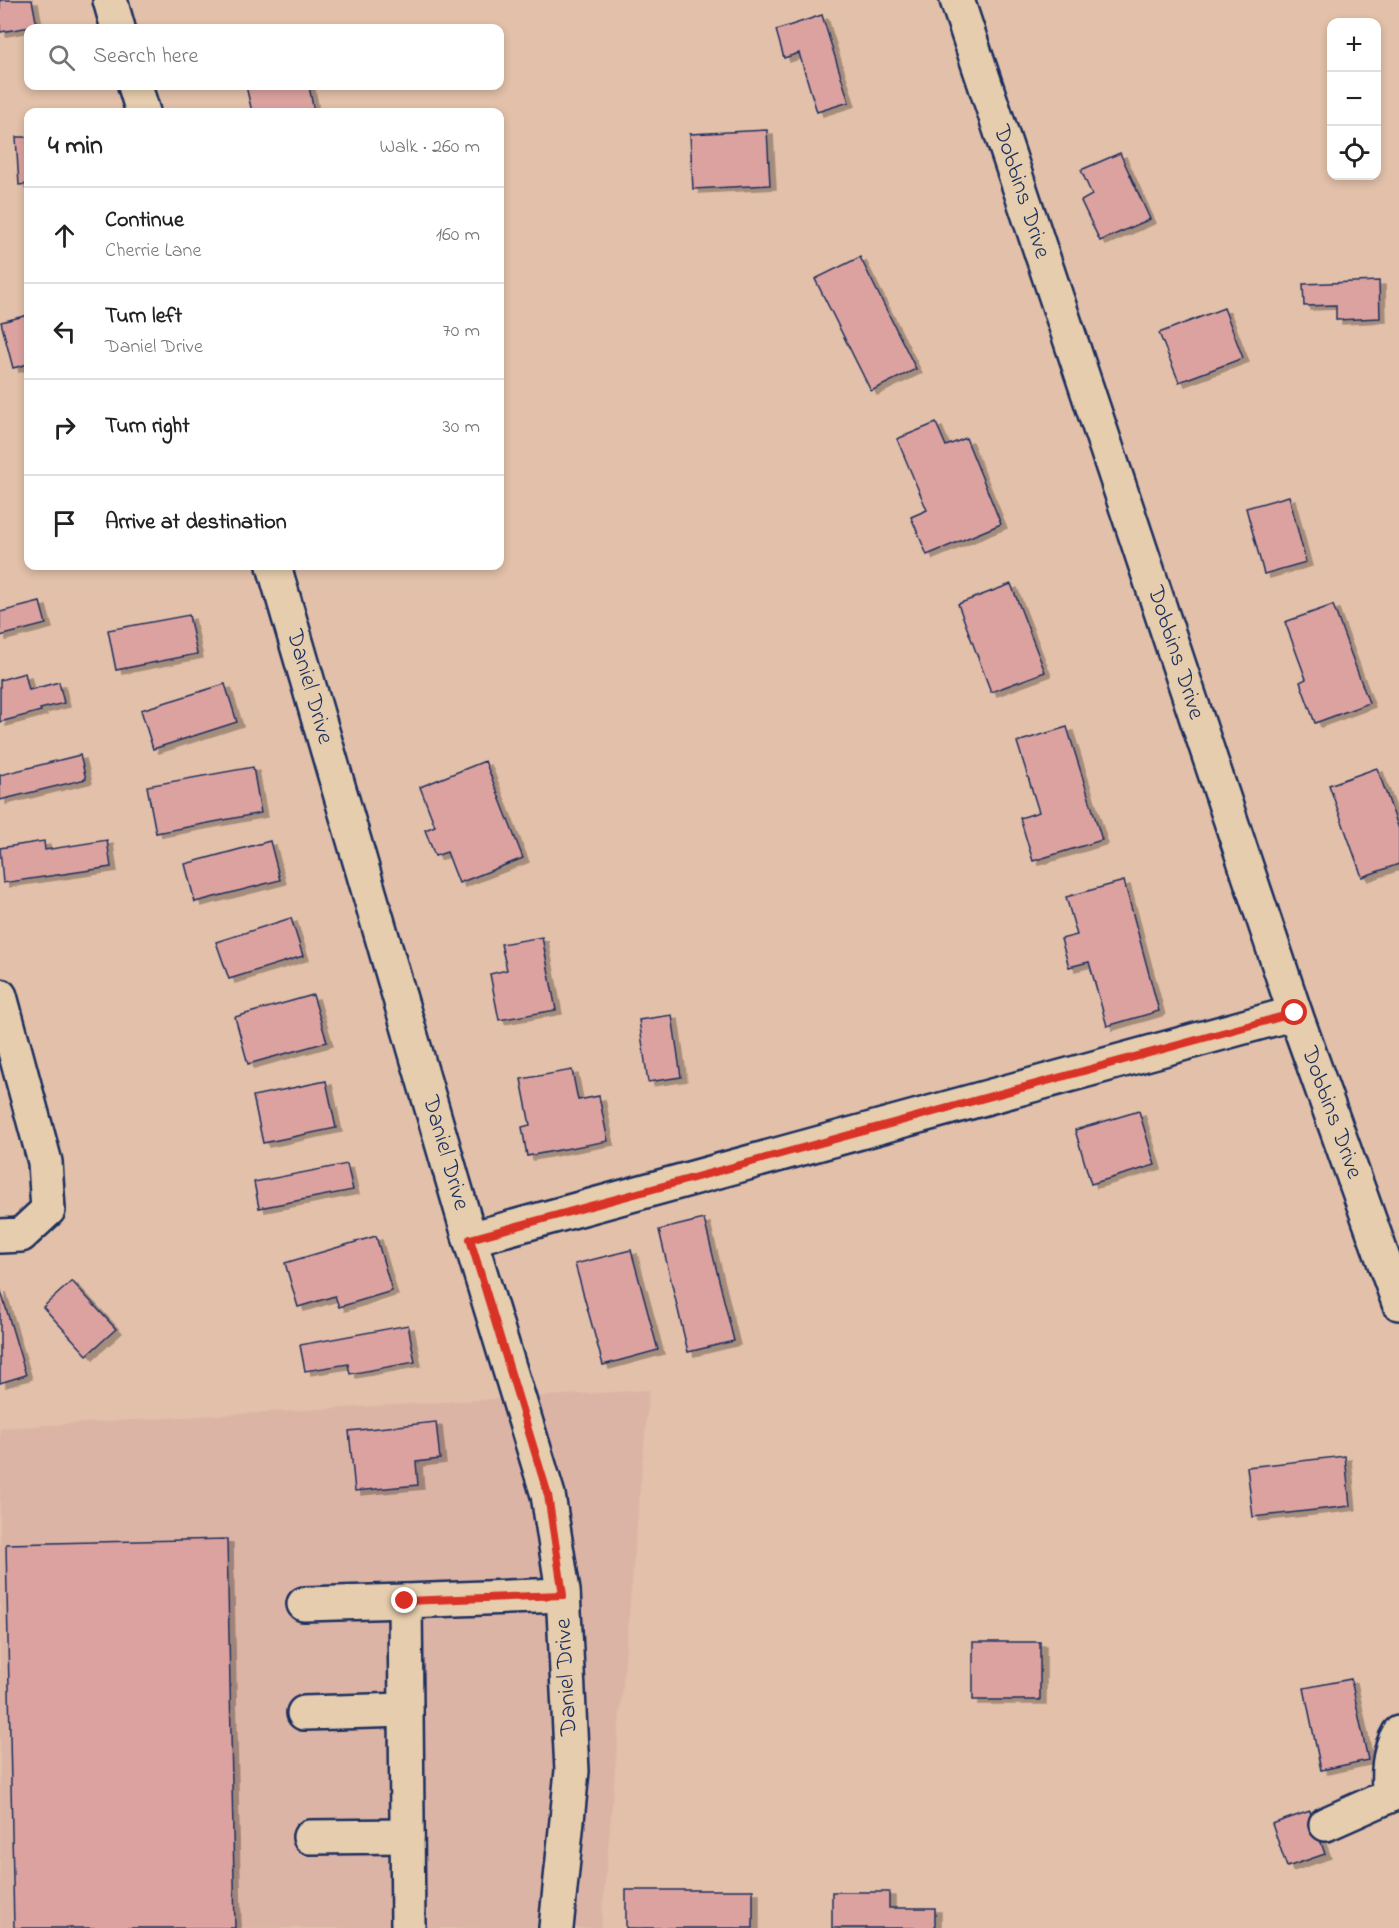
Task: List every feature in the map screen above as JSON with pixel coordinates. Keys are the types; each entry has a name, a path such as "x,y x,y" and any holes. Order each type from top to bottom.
{"street":[{"path":"110,0 117,24"},
{"name":"Dobbins Drive","path":"957,0 1295,1013 1399,1304"},
{"path":"136,90 142,108"},
{"name":"Daniel Drive","path":"275,570 470,1239 548,1495 563,1595 572,1771 556,1928"},
{"path":"0,996 45,1162 48,1210 21,1235 0,1236"},
{"path":"470,1239 1295,1013"},
{"path":"304,1604 563,1595"},
{"path":"405,1601 408,1928"},
{"path":"304,1713 406,1710"},
{"path":"1326,1824 1389,1796 1388,1778 1393,1743 1399,1733"},
{"path":"310,1837 407,1836"}],"shaded area":[{"path":"649,1390 601,1928 0,1928 0,1428"}],"building":[{"path":"0,0 32,0 37,24 24,24 24,28 0,32"},
{"path":"822,15 849,102 817,112 799,53 784,58 776,30"},
{"path":"247,90 310,90 313,108 251,108"},
{"path":"767,130 770,185 693,189 690,134"},
{"path":"16,137 24,137 24,184 19,185"},
{"path":"1120,153 1150,219 1100,241 1081,201 1092,195 1081,170"},
{"path":"860,257 916,369 871,391 815,279"},
{"path":"1379,281 1380,318 1336,320 1336,305 1304,306 1303,284"},
{"path":"1224,308 1243,358 1179,382 1159,333"},
{"path":"24,316 24,365 13,368 1,322"},
{"path":"936,423 946,446 966,438 1001,524 927,555 911,517 927,510 897,439"},
{"path":"1289,496 1306,562 1264,574 1246,508"},
{"path":"1011,584 1045,672 991,692 958,604"},
{"path":"40,602 46,624 0,636 0,612"},
{"path":"1333,605 1369,703 1315,723 1300,682 1306,679 1285,622"},
{"path":"189,615 197,654 116,670 108,630"},
{"path":"25,673 29,690 59,682 64,703 0,722 0,680"},
{"path":"225,684 237,722 153,749 141,710"},
{"path":"1067,727 1102,840 1033,861 1020,818 1039,812 1017,742"},
{"path":"80,755 86,779 0,800 0,775"},
{"path":"485,761 523,858 459,883 447,852 435,856 425,830 435,826 420,787"},
{"path":"253,767 261,813 156,833 147,786"},
{"path":"1377,768 1399,829 1399,864 1362,877 1329,785"},
{"path":"107,840 111,867 3,883 0,848 44,841 45,850"},
{"path":"270,841 280,880 195,902 185,864"},
{"path":"1124,881 1159,1011 1107,1026 1089,962 1069,967 1061,939 1077,935 1066,897"},
{"path":"291,918 303,956 229,979 216,942"},
{"path":"542,937 556,1010 499,1020 490,974 507,970 501,944"},
{"path":"313,995 327,1042 248,1064 235,1017"},
{"path":"672,1015 681,1077 648,1082 639,1020"},
{"path":"572,1070 578,1100 599,1096 608,1141 527,1156 522,1127 530,1125 521,1079"},
{"path":"326,1081 336,1128 263,1143 253,1096"},
{"path":"1139,1111 1155,1165 1091,1184 1075,1130"},
{"path":"347,1164 353,1190 259,1208 254,1182"},
{"path":"704,1219 734,1341 688,1352 659,1230"},
{"path":"376,1236 392,1291 339,1307 335,1296 298,1307 285,1263"},
{"path":"631,1250 658,1350 603,1365 575,1264"},
{"path":"72,1281 116,1329 87,1355 43,1307"},
{"path":"0,1288 26,1375 0,1383"},
{"path":"408,1325 415,1362 350,1374 348,1364 305,1371 300,1345"},
{"path":"436,1422 440,1459 416,1462 418,1485 355,1491 349,1431"},
{"path":"1345,1456 1350,1506 1253,1517 1247,1467"},
{"path":"227,1539 235,1928 14,1928 6,1544"},
{"path":"973,1642 1040,1642 1040,1700 973,1700"},
{"path":"1351,1679 1368,1760 1321,1770 1304,1688"},
{"path":"1310,1811 1325,1854 1287,1867 1272,1824"},
{"path":"626,1890 753,1890 753,1928 626,1928"},
{"path":"832,1892 889,1892 889,1908 935,1908 935,1928 832,1928"}],"route":[{"path":"405,1601 563,1595 548,1495 470,1239 1295,1013"}]}
